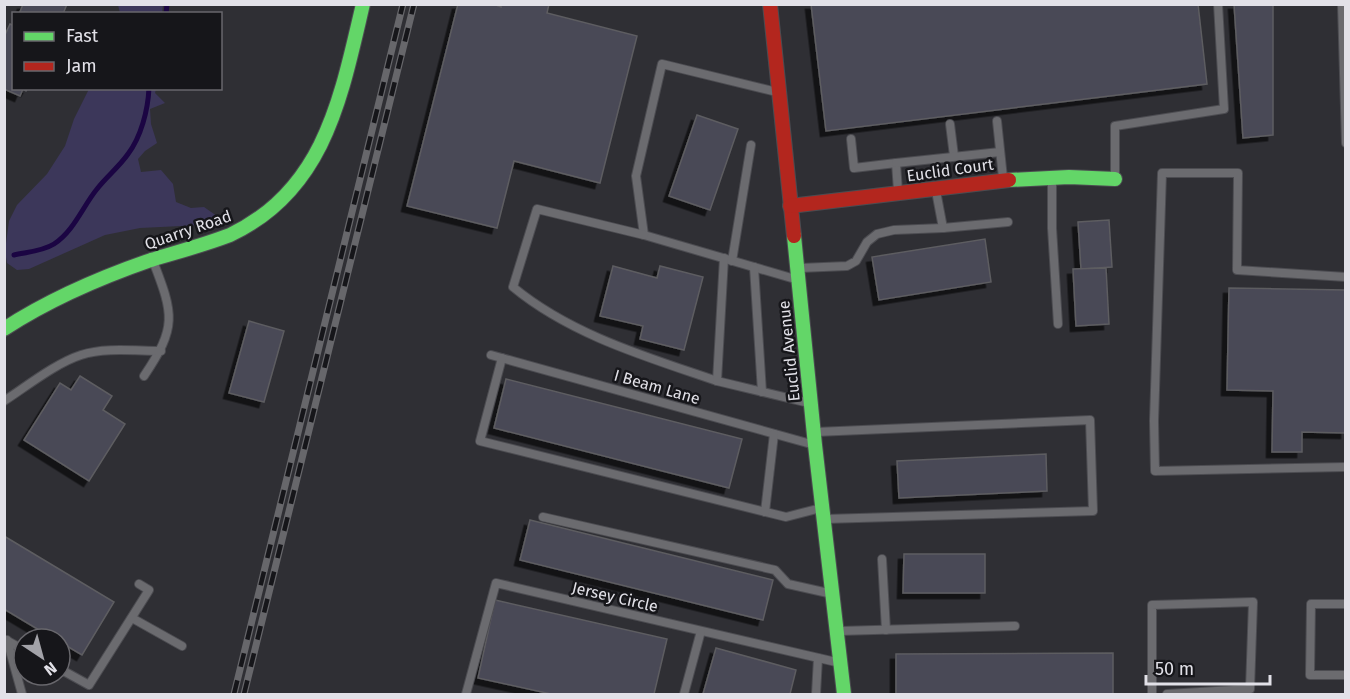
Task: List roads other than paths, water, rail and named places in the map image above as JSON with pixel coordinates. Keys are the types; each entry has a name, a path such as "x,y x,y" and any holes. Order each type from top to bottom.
{"street":[{"name":"Quarry Road","path":"4,329 36,309 74,290 152,260 232,234 250,225 272,209 293,188 312,163 330,125 348,67 363,4"},
{"name":"Euclid Avenue","path":"770,4 797,274 844,694"},
{"name":"Euclid Court","path":"790,206 1003,179 1080,176 1114,179"}],"lane":[{"path":"1114,179 1115,126 1224,109 1218,4"},
{"path":"1342,4 1346,143"},
{"path":"644,235 636,176 662,64 778,93"},
{"path":"997,121 1003,179"},
{"path":"950,124 954,156"},
{"path":"851,139 854,168 1000,152"},
{"path":"717,381 728,259 752,145"},
{"path":"896,163 898,194"},
{"path":"1346,277 1237,270 1238,173 1162,173 1154,421 1155,471 1346,467"},
{"path":"1052,177 1052,228 1058,324"},
{"path":"936,189 943,228"},
{"path":"811,404 717,381 643,356 576,327 534,305 513,287 537,209 644,235 754,267 797,274 847,266 856,261 867,242 877,234 894,230 1008,222"},
{"path":"144,376 161,351 168,330 170,314 152,260"},
{"path":"754,267 762,392"},
{"path":"4,401 58,366 81,355 106,351 161,351"},
{"name":"I Beam Lane","path":"491,355 774,434 815,439 1090,420 1093,511 823,514"},
{"path":"502,358 480,441 786,517 823,514"},
{"path":"765,512 774,434"},
{"path":"543,517 775,570 788,584 833,594"},
{"path":"882,560 886,630"},
{"name":"Jersey Circle","path":"466,694 496,583 841,663"},
{"path":"72,676 89,685 149,590 139,584"},
{"path":"1152,694 1152,605 1253,602 1250,689 1167,694"},
{"path":"1346,603 1311,604 1310,675 1346,675"},
{"path":"132,618 182,646"},
{"path":"837,631 1015,626"},
{"path":"684,694 701,631"},
{"path":"6,640 22,694"},
{"path":"816,694 818,658"}],"waterway":[{"path":"166,12 167,4"},
{"path":"14,255 54,244 73,225 97,189 121,163 137,140 143,123 149,90"}],"railway":[{"path":"234,694 403,4"},
{"path":"244,694 414,4"}]}
